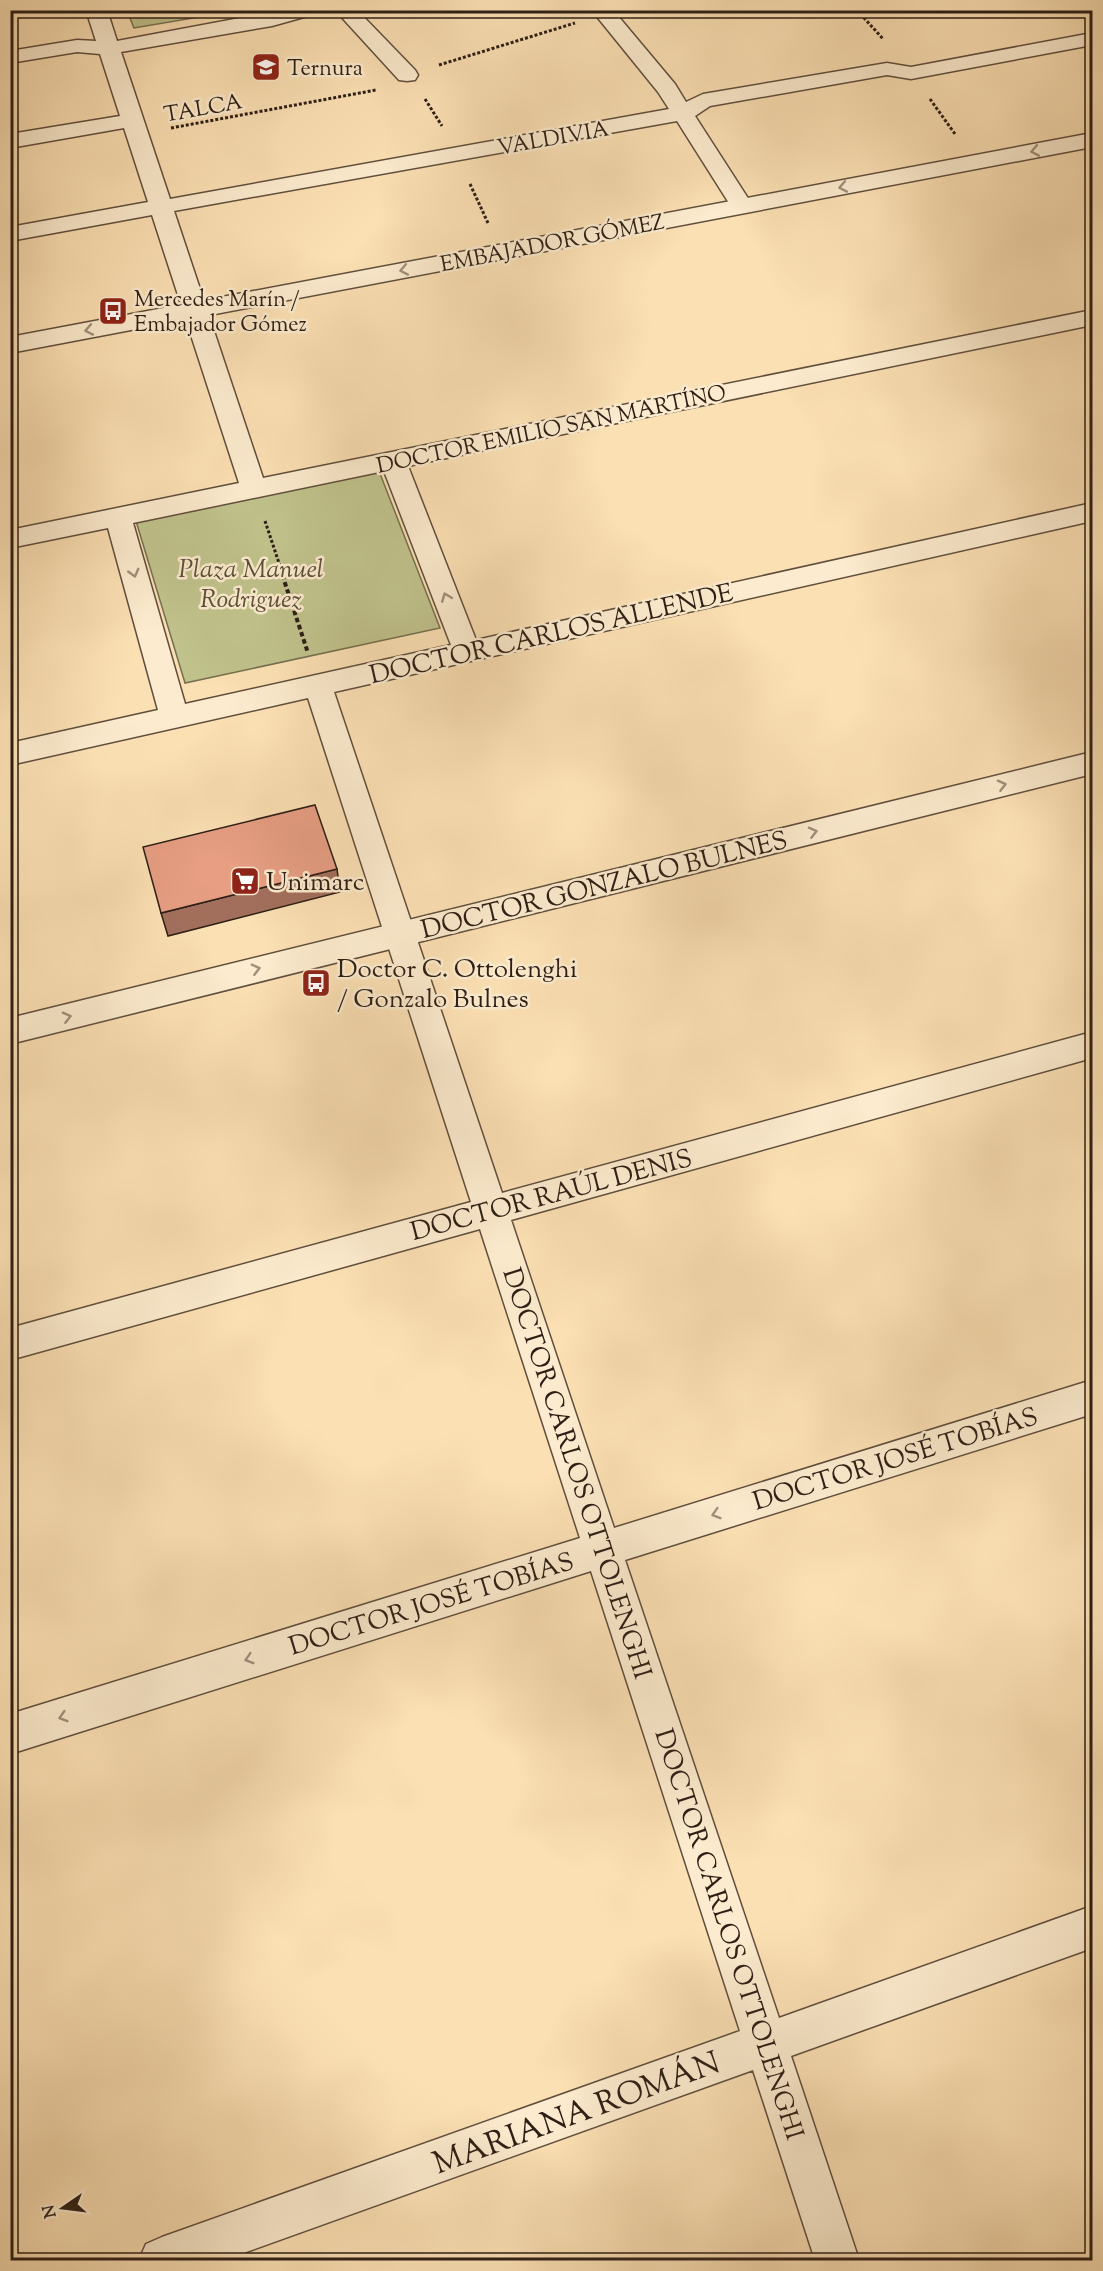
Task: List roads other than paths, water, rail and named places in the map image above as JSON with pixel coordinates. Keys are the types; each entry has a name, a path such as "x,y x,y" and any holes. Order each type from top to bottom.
{"street":[{"path":"96,10 255,489"},
{"path":"10,57 78,46 110,48 272,20 308,10"},
{"path":"345,10 407,75"},
{"path":"605,14 649,65 685,113 742,207"},
{"name":"VALDIVIA","path":"10,234 685,113 703,101 888,69 911,73 1092,39"},
{"path":"10,141 135,127"},
{"name":"EMBAJADOR GÓMEZ","path":"10,345 1092,140"},
{"name":"DOCTOR EMILIO SAN MARTÍNO","path":"10,539 1092,317"},
{"path":"393,460 467,652"},
{"name":"DOCTOR CARLOS ALLENDE","path":"10,754 1092,512"},
{"path":"118,516 174,717"},
{"name":"DOCTOR CARLOS OTTOLENGHI","path":"318,685 837,2260"},
{"name":"DOCTOR GONZALO BULNES","path":"10,1031 1092,763"},
{"name":"DOCTOR RAÚL DENIS","path":"10,1344 1092,1045"},
{"name":"DOCTOR JOSÉ TOBÍAS","path":"10,1734 1092,1397"},
{"name":"MARIANA ROMÁN","path":"162,2260 1092,1927"}],"place":[{"name":"Ternura","path":"266,67"},
{"name":"Mercedes Marín / Embajador Gómez","path":"113,311"},
{"name":"Unimarc","path":"245,881"},
{"name":"Doctor C. Ottolenghi / Gonzalo Bulnes","path":"316,983"}],"park label":[{"name":"Plaza Manuel Rodriguez","path":"251,583"}]}
